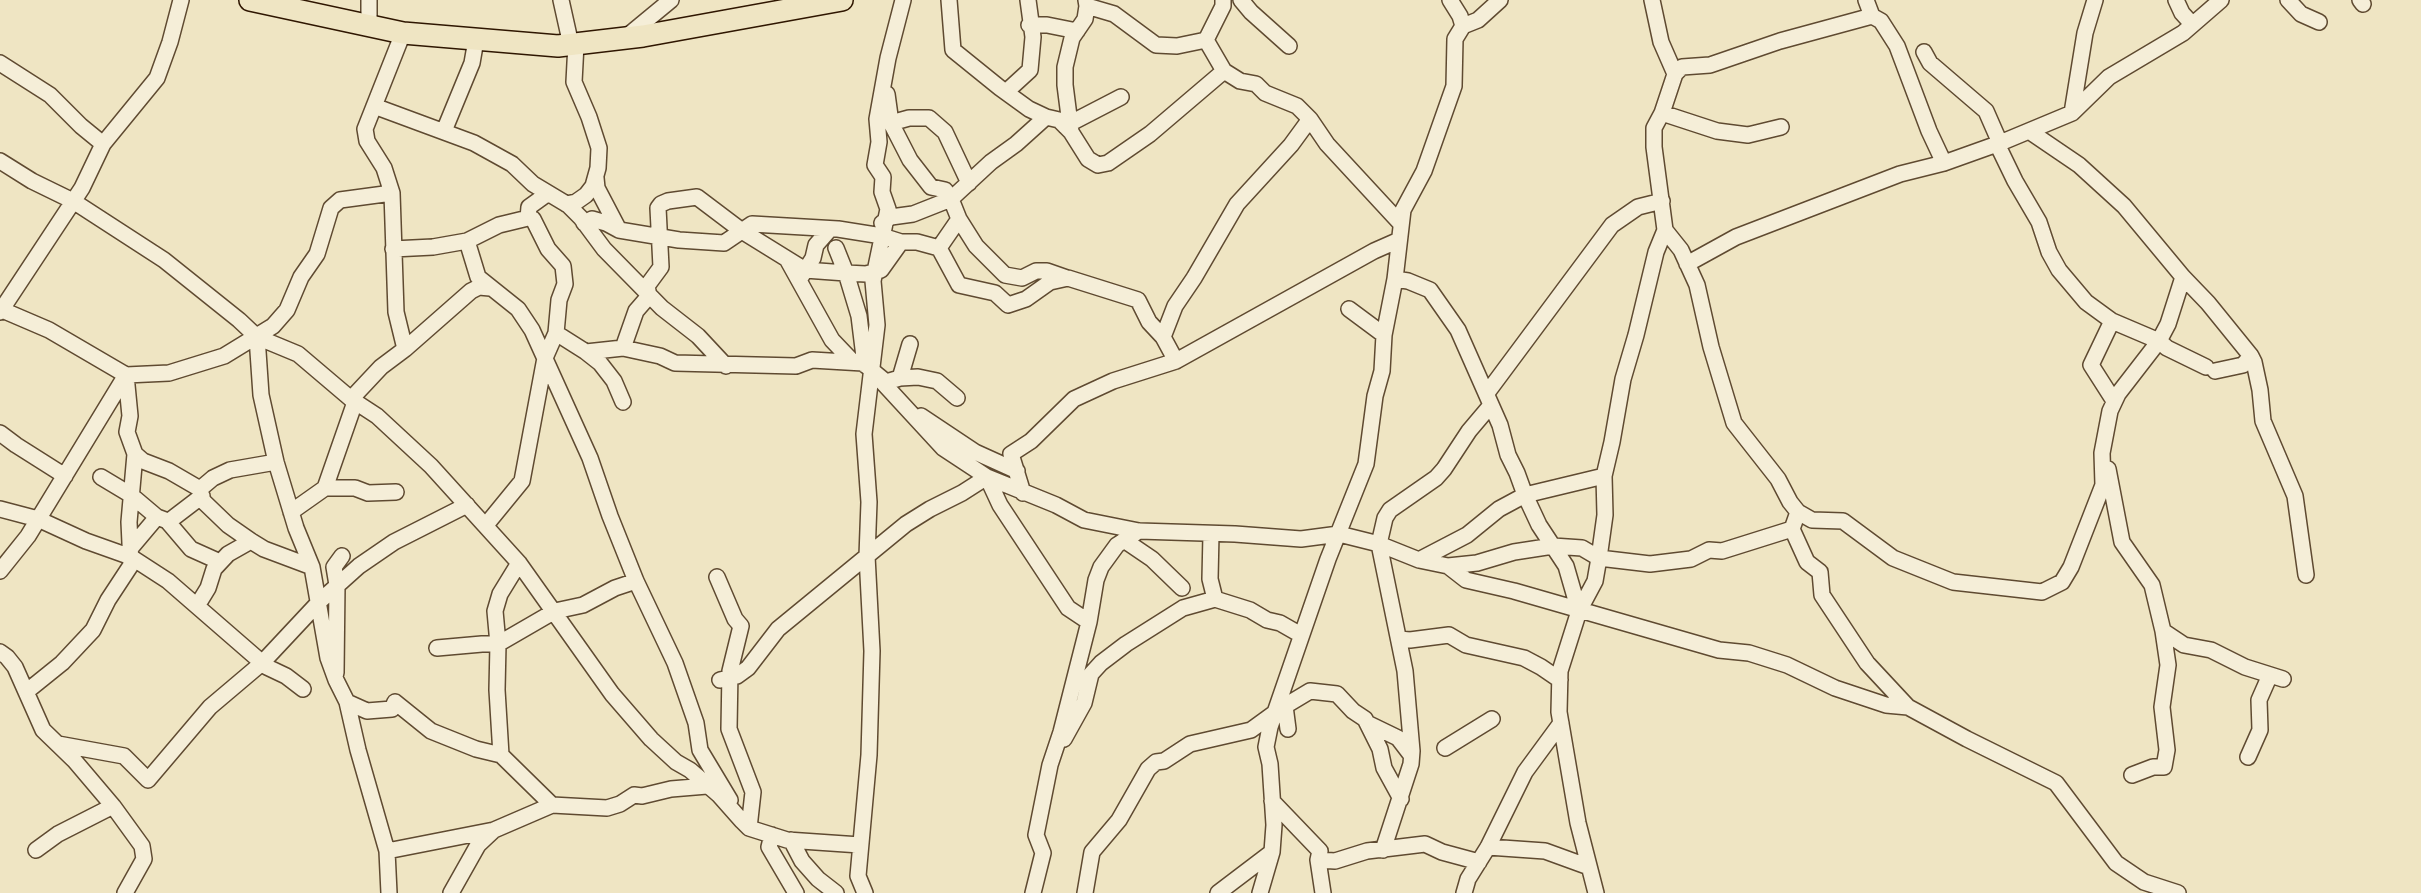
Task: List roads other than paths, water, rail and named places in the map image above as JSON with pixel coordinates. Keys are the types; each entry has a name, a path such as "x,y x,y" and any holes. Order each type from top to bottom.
{"highway":[{"path":"250,0 316,7 369,26 403,33 436,34 476,40 574,45 624,39 842,0"}],"street":[{"path":"181,0 176,24 157,78 103,144 73,201 0,310 49,330 126,375 168,373 224,356 273,327 287,310 301,277 317,254 331,208 340,200 392,193"},
{"path":"369,0 369,26"},
{"path":"561,0 574,45 574,82 599,148 597,188 619,230"},
{"path":"624,39 671,0"},
{"path":"863,366 877,325 871,276 888,209 882,192 883,177 875,165 879,142 877,119 903,0"},
{"path":"949,0 953,50 1006,92 1046,117 1059,120 1069,127 1088,159 1098,165 1108,163 1150,134 1224,70"},
{"path":"1006,92 1030,70 1033,37 1029,25 1028,0"},
{"path":"1206,40 1223,6 1223,0"},
{"path":"1241,0 1251,12 1289,45"},
{"path":"1450,0 1463,26"},
{"path":"1260,893 1272,852 1274,825 1270,764 1266,747 1273,714 1328,559 1366,464 1382,371 1384,334 1395,279 1403,210 1424,171 1454,86 1455,39 1463,26 1478,20 1500,0"},
{"path":"1652,0 1661,42 1675,74"},
{"path":"1866,0 1872,16 1881,21 1897,46 1929,131 1944,163"},
{"path":"2072,113 2085,33 2095,0"},
{"path":"2175,0 2182,14 2192,24"},
{"path":"1687,264 1737,237 1900,174 1944,163 2000,143 2072,113 2109,77 2184,33 2221,0"},
{"path":"2288,0 2301,14 2319,22"},
{"path":"1069,127 1065,67 1072,38 1084,19 1087,3 1114,14 1156,45 1177,46 1206,40"},
{"path":"1596,893 1578,823 1561,723 1560,671 1579,611 1595,581 1605,514 1604,476 1623,379 1656,252 1665,230 1654,147 1654,128 1662,113 1675,74 1682,67 1710,65 1780,41 1872,16"},
{"path":"1029,25 1047,25 1077,31"},
{"path":"403,33 366,123 365,135 384,168 392,193 396,312 405,349"},
{"path":"444,131 472,63 476,40"},
{"path":"1206,40 1224,70 1240,81 1256,84 1265,93 1297,106 1310,119 1327,144 1401,224"},
{"path":"1924,52 1930,63 1986,111 2000,143 2000,150 2015,182 2039,222 2049,252 2059,270 2086,302 2112,321 2159,341 2167,348 2210,369 2244,364 2251,356"},
{"path":"0,63 50,95 103,144"},
{"path":"884,85 891,123 910,160 931,187 945,190 976,246 1005,275 1023,278 1036,271 1047,272 1138,300 1149,322 1163,337 1176,361"},
{"path":"1069,127 1121,97"},
{"path":"374,106 444,131 495,153 512,164 547,194 566,204 604,249 649,296 699,336 726,366"},
{"path":"1662,113 1717,131 1748,135 1781,127"},
{"path":"884,229 891,217 913,214 951,199 991,162 1016,144 1046,117"},
{"path":"891,123 909,118 930,118 945,132 969,183"},
{"path":"1163,337 1175,306 1237,204 1291,145 1310,119"},
{"path":"2029,131 2079,165 2124,206 2251,356 2260,390 2263,421 2295,496 2306,574"},
{"path":"0,163 73,201 164,260 239,320 256,337 297,354 353,401 377,416 399,435 432,466 519,563 612,693 651,739 719,795 745,825 792,840 860,845"},
{"path":"566,204 576,202 586,195 596,178"},
{"path":"528,218 529,207 547,194"},
{"path":"649,296 647,286 661,267 658,208 661,204 675,199 697,197 742,231 787,260 802,276 832,340 890,390 917,413 975,452 1017,471"},
{"path":"1383,850 1401,799 1412,755 1407,686 1379,544 1385,518 1390,510 1440,473 1489,399 1612,225 1638,207 1662,201"},
{"path":"393,249 434,247 466,241 499,225 528,218 533,219 548,249 563,266 565,284 559,300 556,333 545,358 522,481 486,525"},
{"path":"584,223 592,219 619,230 679,240 724,243 752,224 835,229 884,229 901,242 917,242 939,248 959,285 995,293 1008,305 1026,299 1050,282 1068,278"},
{"path":"939,248 959,219"},
{"path":"835,229 836,248 859,316 869,502 867,556 872,651 869,755 858,876 864,893"},
{"path":"802,276 813,258 816,245 835,229"},
{"path":"1665,230 1681,250 1696,285 1711,347 1734,423 1778,479 1798,512 1812,520 1843,520 1893,558 1953,582 2042,592 2062,582 2071,567 2103,484 2104,433 2114,401 2159,341 2168,324 2182,277"},
{"path":"1023,493 1011,454 1030,441 1074,399 1113,381 1176,361 1374,251 1399,240"},
{"path":"466,241 478,277 518,309 545,358 590,458 636,581 675,663 696,723 700,750 745,825"},
{"path":"802,276 846,273 871,276 886,265 901,242"},
{"path":"836,248 871,276"},
{"path":"1395,279 1408,281 1430,290 1458,330 1500,425 1508,455 1525,495 1539,525 1566,566 1579,611"},
{"path":"325,488 353,401 381,367 471,291 479,287 490,288"},
{"path":"623,348 636,311 649,296"},
{"path":"1348,309 1384,334"},
{"path":"2112,321 2091,365 2114,401"},
{"path":"556,333 600,363 614,381 623,402"},
{"path":"256,337 261,395 276,462 291,512 312,567 320,601 328,658 347,702 358,750 387,851 389,893"},
{"path":"900,378 910,344"},
{"path":"586,352 623,348 660,356 675,363 726,366 796,366 812,360 863,366 886,382 918,377 937,381 957,398"},
{"path":"26,692 62,663 93,630 108,600 131,565 129,522 135,454 128,432 130,416 126,375"},
{"path":"0,571 18,550 38,519 126,375"},
{"path":"890,390 943,448 987,477 1056,505 1084,520 1139,531 1300,539 1339,534 1379,544 1419,560 1448,566 1553,546 1582,548 1599,558 1650,564 1691,559 1709,550 1722,551 1792,529"},
{"path":"0,433 65,476"},
{"path":"135,454 169,471 201,493 203,501 228,525 250,541 264,549 312,567"},
{"path":"130,553 163,519 201,493 213,478 230,470 276,462"},
{"path":"2103,468 2109,470 2122,542 2152,585 2168,664 2162,707 2167,750 2164,767 2153,767 2132,775"},
{"path":"1419,560 1467,535 1499,509 1525,495 1604,476"},
{"path":"101,477 131,495 163,519 191,549 220,562"},
{"path":"725,678 737,676 748,668 778,628 906,524 987,477"},
{"path":"987,477 1000,505 1068,608 1089,622"},
{"path":"291,512 325,488 355,488 368,493 396,492"},
{"path":"58,744 124,756 148,780 210,707 262,663 320,601 359,566 394,542 467,505"},
{"path":"0,510 38,519 86,541 130,553 168,581 262,663 286,676 303,689"},
{"path":"1798,512 1792,529 1807,562 1820,572 1822,595 1867,663 1908,706 1967,740 2056,783 2116,863 2144,882 2178,893"},
{"path":"1033,893 1043,853 1036,835 1052,759 1089,622 1096,580 1101,567 1117,545 1139,531"},
{"path":"1211,534 1210,579 1215,599"},
{"path":"1125,540 1152,559 1182,588"},
{"path":"197,606 208,588 214,569 228,554 250,541"},
{"path":"336,680 337,585 334,567 342,556"},
{"path":"501,755 497,690 496,601 519,563"},
{"path":"1448,566 1466,580 1514,591 1719,650 1749,653 1787,665 1835,688 1886,705 1908,706"},
{"path":"717,577 735,619 741,626 725,678 729,729 753,792 745,825"},
{"path":"437,648 498,644 555,611 583,605 615,588 636,581"},
{"path":"1052,759 1084,704 1091,674 1126,644 1183,608 1215,599 1250,610 1267,620 1280,623 1301,636"},
{"path":"2163,631 2184,645 2211,650 2246,667 2276,677 2259,700 2260,730 2248,757"},
{"path":"1399,639 1410,640 1449,635 1466,645 1532,661 1560,680"},
{"path":"0,652 8,657 15,667 43,730 113,806 142,846 144,858 125,893"},
{"path":"1073,680 1097,668"},
{"path":"1288,729 1285,706 1310,691 1337,694 1368,723 1398,738 1412,755"},
{"path":"347,702 368,711 392,709 395,702 431,731 476,749 501,755 552,805"},
{"path":"1085,893 1092,852 1119,820 1148,769 1156,762 1164,761 1190,744 1251,730 1273,714"},
{"path":"1445,748 1492,719"},
{"path":"1368,723 1380,749 1384,768 1401,799"},
{"path":"1464,893 1468,879 1488,847 1525,772 1561,723"},
{"path":"387,851 494,830 552,805 607,808 620,804 634,795 642,796 671,789 707,786"},
{"path":"1272,801 1320,851 1318,860 1323,893"},
{"path":"36,850 58,834 113,806"},
{"path":"451,893 478,845 494,830"},
{"path":"772,835 769,847 796,893"},
{"path":"792,840 802,861 818,879 836,893"},
{"path":"1318,860 1335,861 1367,851 1425,844 1442,852 1479,862"},
{"path":"1488,847 1545,851 1589,867"},
{"path":"1218,893 1272,852"}]}
